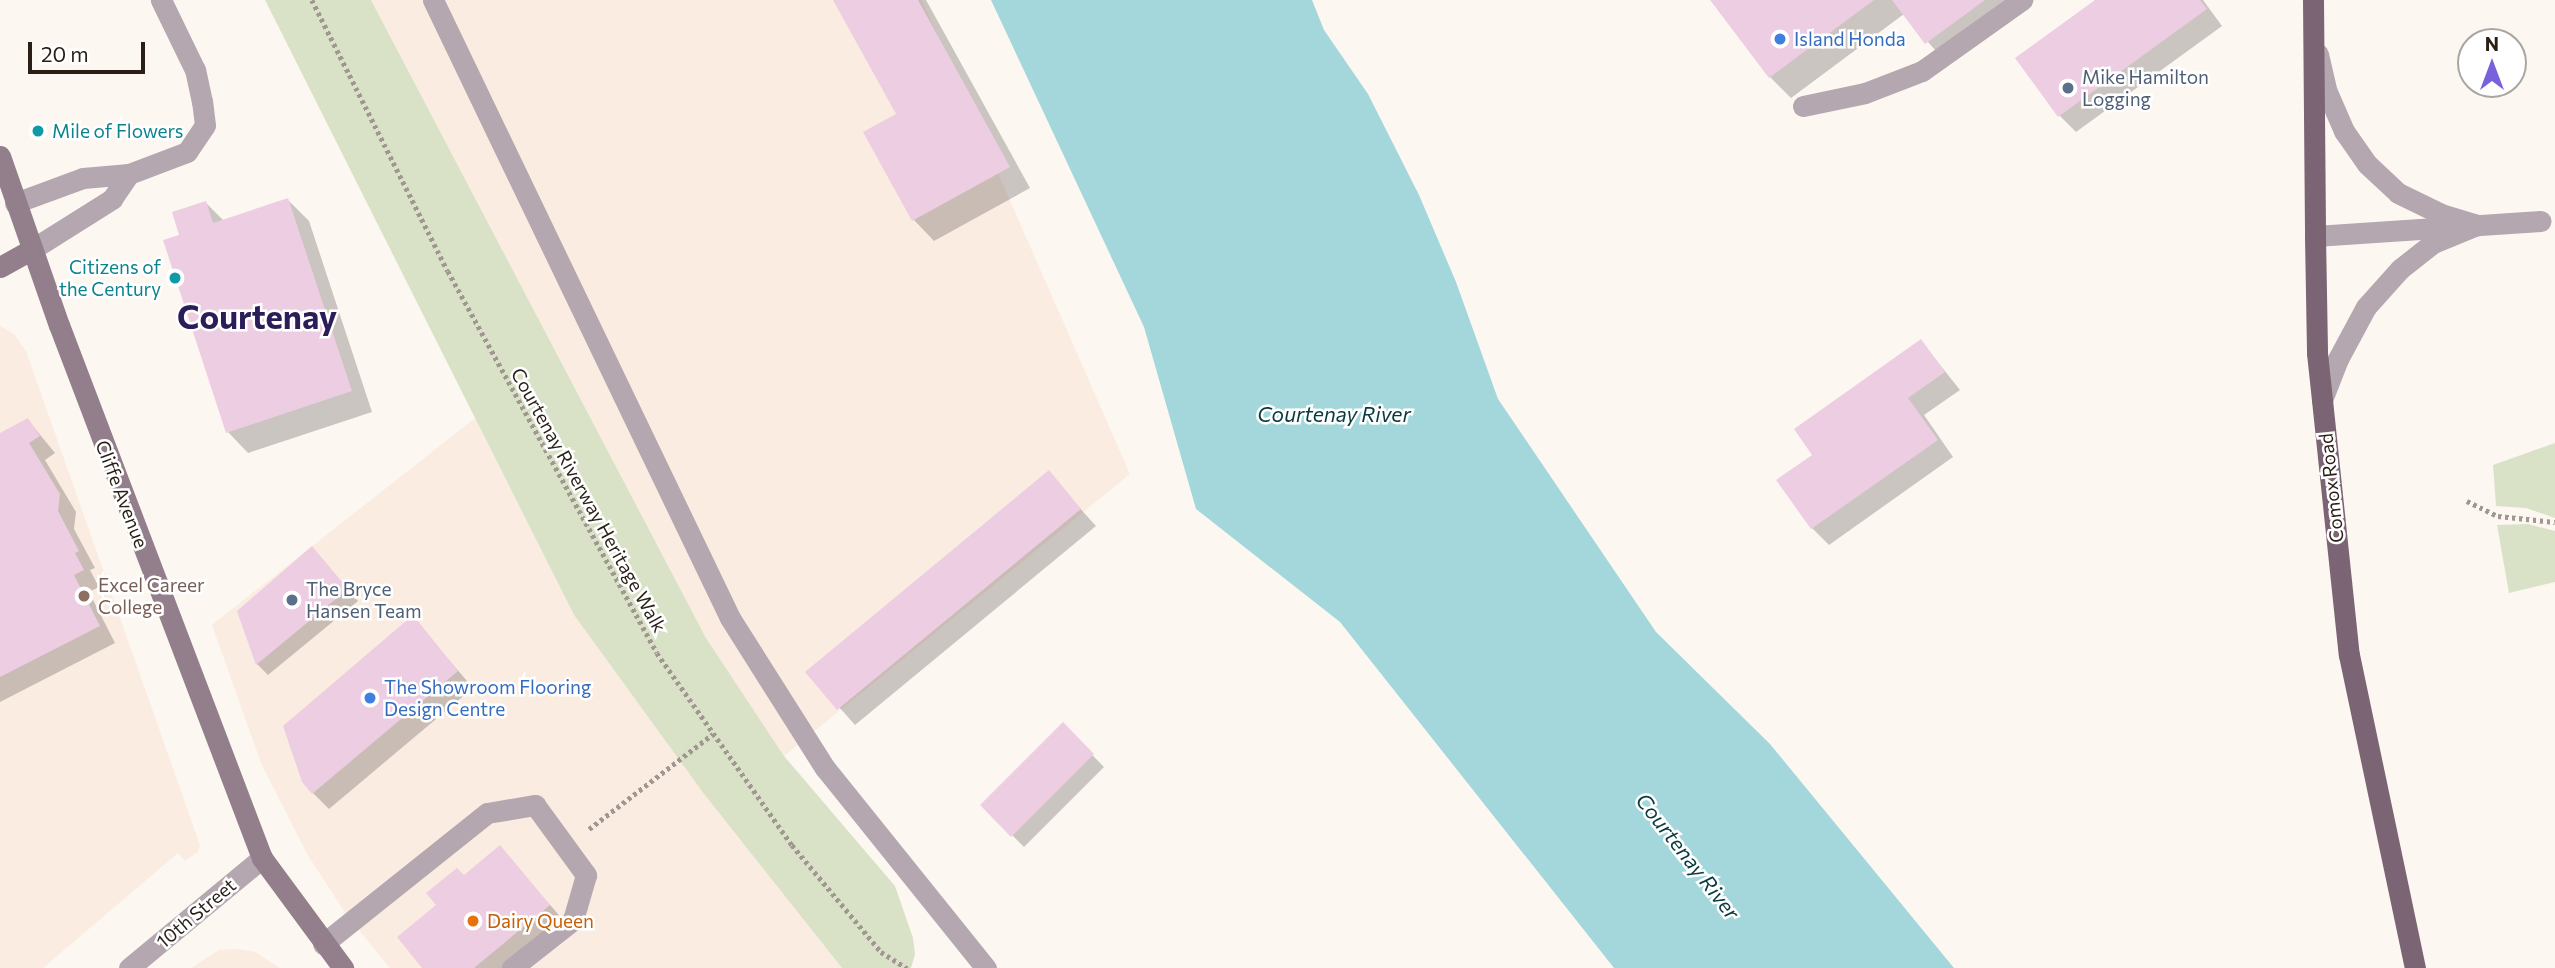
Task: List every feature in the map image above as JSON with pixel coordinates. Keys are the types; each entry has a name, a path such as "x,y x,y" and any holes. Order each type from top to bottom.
{"main road":[{"name":"Comox Road","path":"2313,8 2317,353 2349,654 2416,968"},
{"name":"Cliffe Avenue","path":"0,156 8,206 31,250 262,858 343,968"},
{"path":"0,267 31,250"}],"street":[{"path":"8,206 83,178 129,174 187,152 205,125 195,70 161,0"},
{"path":"433,0 730,618 825,768 986,968"},
{"path":"1803,106 1865,93 1922,71 2022,0"},
{"path":"2313,8 2327,92 2344,131 2367,164 2398,193 2441,214 2477,225"},
{"path":"31,250 112,199 129,174"},
{"path":"2315,236 2541,221"},
{"path":"2322,400 2338,359 2366,307 2400,269 2434,243 2477,225"},
{"path":"323,944 487,813 534,805 586,875 573,920 512,968"},
{"name":"10th Street","path":"129,968 262,858"}],"path":[{"name":"Courtenay Riverway Heritage Walk","path":"312,0 448,271 657,653 801,856 881,952 907,968"},
{"path":"2467,501 2498,516 2555,522"},
{"path":"565,847 713,734"}],"shaded area":[{"path":"371,0 922,0 1130,474 784,756 706,638"},
{"path":"0,326 14,334 26,351 200,845 198,852 185,861 178,853 43,968 0,968"},
{"path":"475,418 574,615 704,794 842,968 390,968 346,914 307,854 261,763 212,625"},
{"path":"219,950 255,952 280,968 191,968"}],"green space":[{"path":"265,0 371,0 706,638 784,756 895,886 913,938 915,954 911,968 842,968 704,794 574,615"},
{"path":"2555,443 2555,518 2526,508 2496,506 2493,465"},
{"path":"2528,524 2555,531 2555,582 2509,593 2497,525"}],"water":[{"name":"Courtenay River","path":"991,0 1312,0 1324,30 1368,94 1419,195 1456,282 1498,399 1656,632 1770,744 1954,968 1614,968 1340,622 1196,509 1144,327"}],"building":[{"path":"833,0 918,0 1010,167 912,221 863,132 896,114"},
{"name":"Island Honda","path":"1710,0 1874,0 1769,78"},
{"name":"Island Honda","path":"1892,0 1985,0 1925,44"},
{"name":"Mike Hamilton Logging","path":"2095,0 2200,0 2207,9 2058,117 2015,58"},
{"path":"288,198 352,391 226,433 163,240 179,235 172,212 206,201 213,223"},
{"path":"1921,339 1945,372 1908,398 1938,440 1811,529 1776,480 1812,455 1794,429"},
{"path":"28,418 40,436 29,443 60,494 58,511 79,551 75,553 84,570 74,575 100,626 0,677 0,433"},
{"path":"1049,470 1081,509 837,710 805,672"},
{"name":"The Bryce Hansen Team","path":"312,546 348,589 256,665 237,611"},
{"name":"The Showroom Flooring Design Centre","path":"413,615 458,671 312,794 302,782 283,726"},
{"path":"1063,722 1094,754 1011,837 980,805"},
{"name":"Dairy Queen","path":"500,845 550,905 474,968 422,968 397,937 436,905 426,893 457,868 464,875"}],"place":[{"name":"Island Honda","path":"1780,39"},
{"name":"Mike Hamilton Logging","path":"2068,88"},
{"name":"Mile of Flowers","path":"38,131"},
{"name":"Citizens of the Century","path":"175,278"},
{"name":"Excel Career College","path":"84,596"},
{"name":"The Bryce Hansen Team","path":"292,600"},
{"name":"The Showroom Flooring Design Centre","path":"370,698"},
{"name":"Dairy Queen","path":"473,921"}],"district":[{"name":"Courtenay","path":"257,316"}]}
